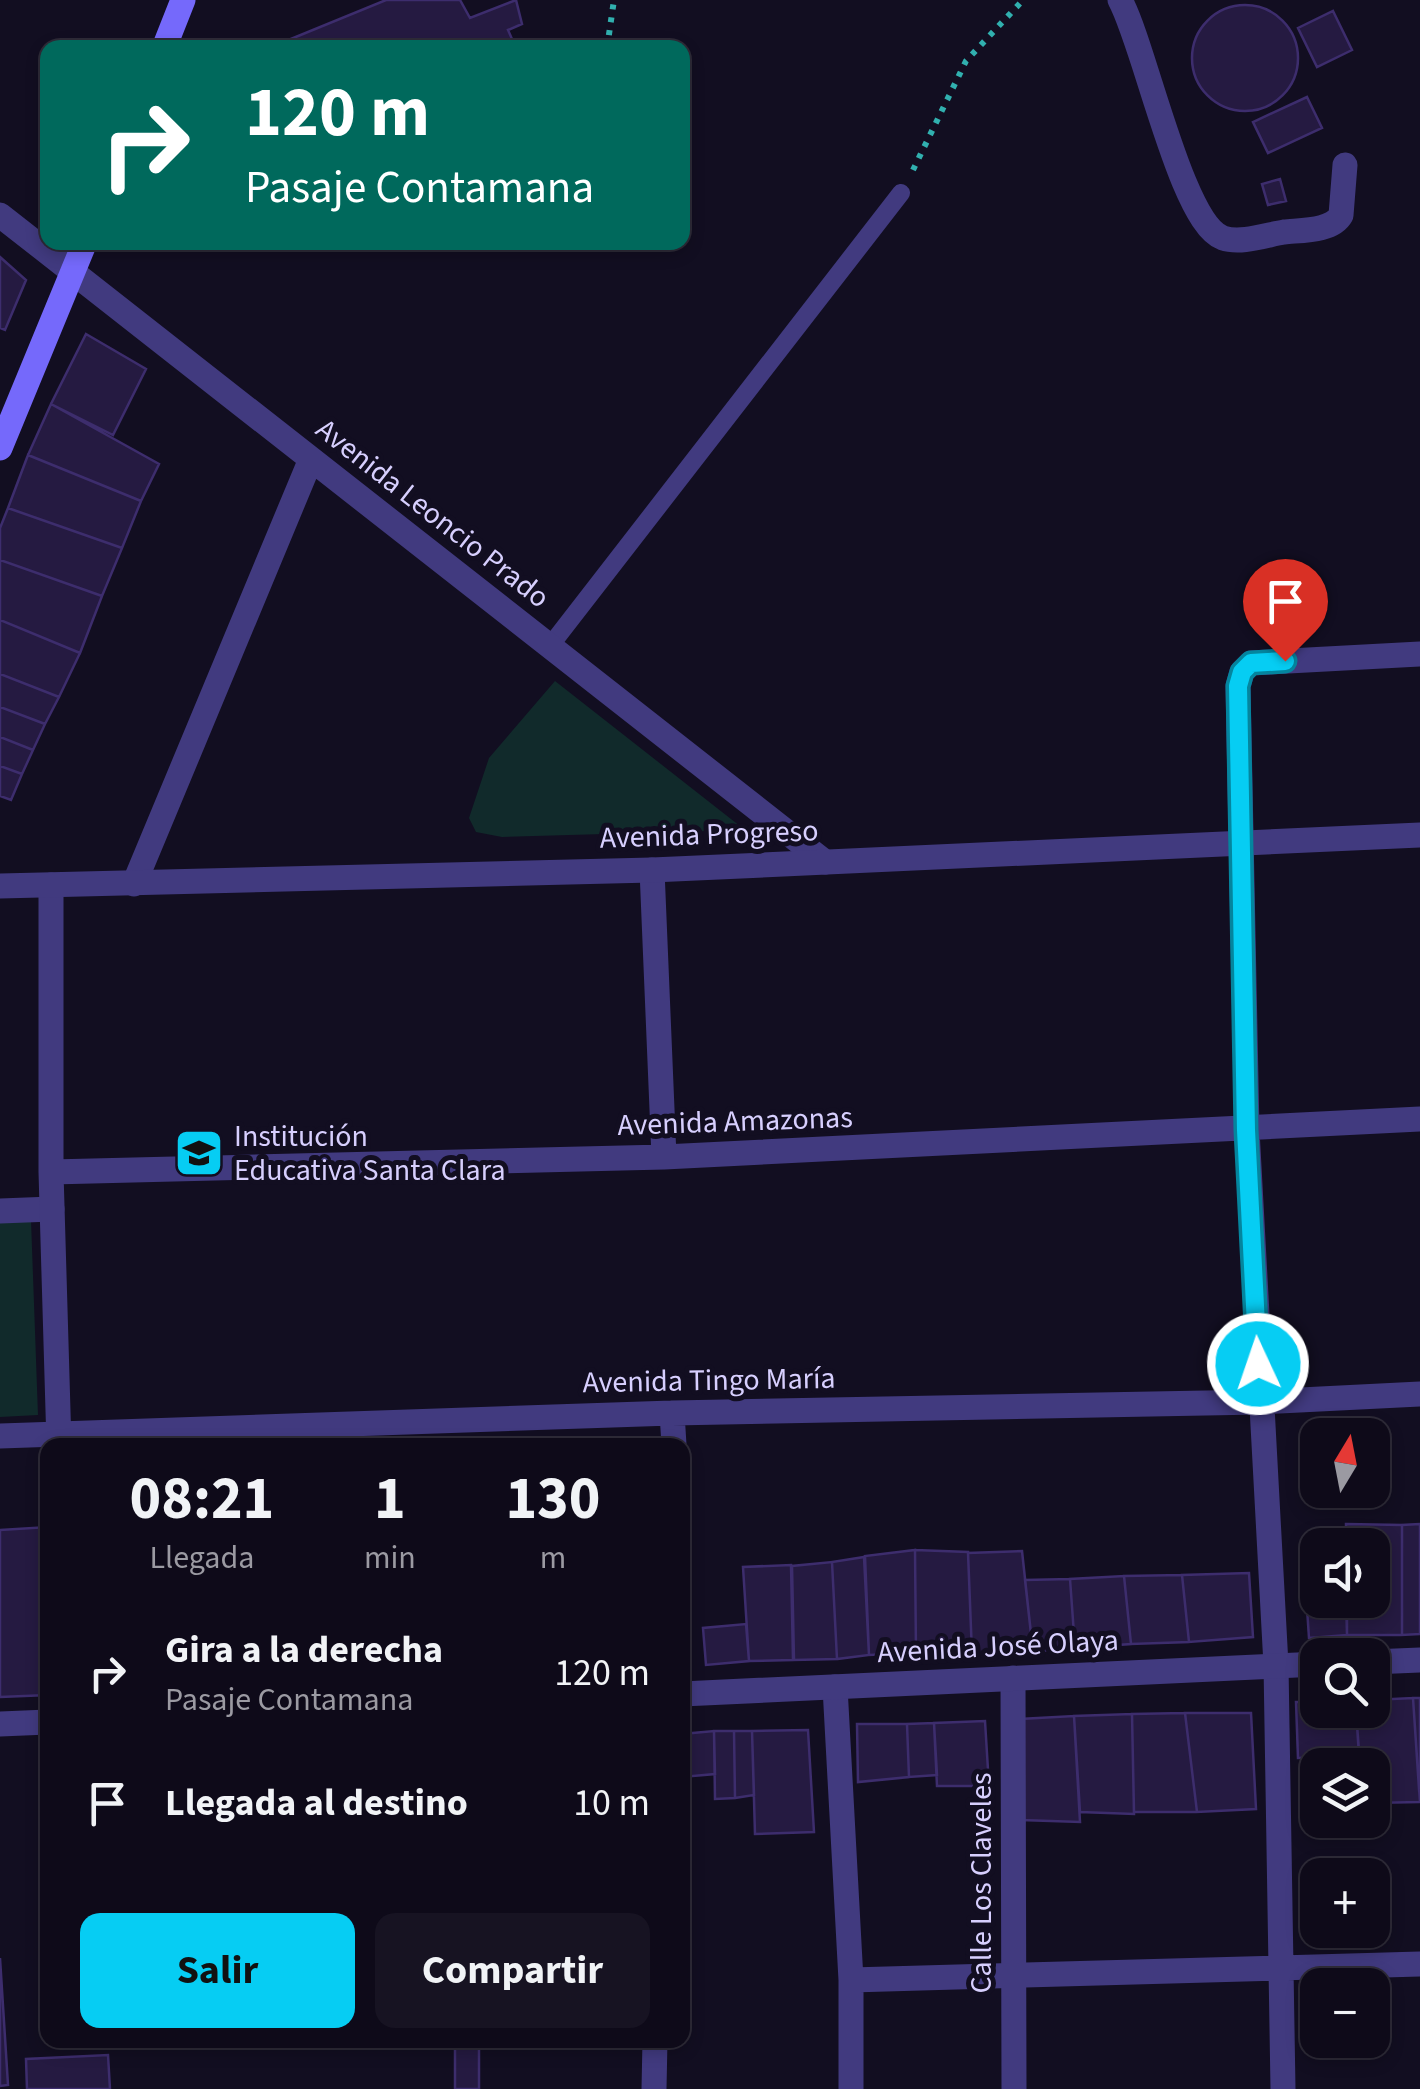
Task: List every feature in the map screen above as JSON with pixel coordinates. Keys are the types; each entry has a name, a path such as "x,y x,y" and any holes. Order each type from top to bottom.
{"main road":[{"path":"167,40 183,0"},
{"path":"0,448 82,250"}],"street":[{"path":"1120,0 1191,200 1214,233 1226,239 1243,239 1338,221 1346,165"},
{"name":"Avenida Leoncio Prado","path":"0,215 40,247"},
{"name":"Avenida Leoncio Prado","path":"44,250 825,862"},
{"path":"134,884 311,459"},
{"path":"1283,2089 1276,1665 1246,1130 1242,672 1251,663 1420,654"},
{"name":"Avenida Progreso","path":"0,886 652,870 1420,835"},
{"path":"652,870 664,1158"},
{"path":"51,885 51,1172 59,1438"},
{"name":"Avenida Amazonas","path":"51,1172 664,1158 1420,1119"},
{"path":"0,1212 52,1209"},
{"name":"Avenida Tingo María","path":"103,1438 672,1412 1260,1402 1420,1394"},
{"path":"672,1412 674,1438"},
{"name":"Avenida Tingo María","path":"0,1436 40,1439"},
{"path":"1390,1661 1420,1660"},
{"name":"Avenida José Olaya","path":"690,1694 1300,1664"},
{"name":"Calle Los Claveles","path":"1013,1678 1014,2089"},
{"path":"835,1687 852,1980 851,2089"},
{"path":"0,1724 40,1722"},
{"path":"852,1980 1420,1964"},
{"path":"654,2048 654,2089"}],"lane":[{"path":"550,646 902,193"}],"path":[{"path":"608,40 614,0"},
{"path":"902,193 966,61 1023,0"}],"green space":[{"path":"555,681 745,830 502,837 476,832 469,818 489,758"},
{"path":"31,1220 38,1415 0,1417 0,1221"}],"building":[{"path":"386,0 460,0 470,18 516,0 522,24 508,30 510,40 288,40"},
{"path":"1245,5 1265,9 1282,21 1294,38 1298,58 1294,78 1282,95 1265,107 1245,111 1225,107 1208,95 1196,78 1192,58 1196,38 1208,21 1225,9"},
{"path":"1333,11 1352,50 1317,67 1298,28"},
{"path":"1307,97 1322,128 1268,153 1253,122"},
{"path":"1280,179 1286,201 1268,205 1262,184"},
{"path":"0,257 26,280 5,330 0,328"},
{"path":"86,334 146,369 113,435 51,404"},
{"path":"51,404 159,464 141,501 28,455"},
{"path":"28,455 141,501 122,548 8,508"},
{"path":"8,508 122,548 102,596 0,560 0,528"},
{"path":"0,560 102,596 80,653 0,620"},
{"path":"0,620 80,653 59,697 0,674"},
{"path":"0,674 59,697 45,724 0,707"},
{"path":"0,707 45,724 33,750 0,737"},
{"path":"0,737 33,750 22,774 0,766"},
{"path":"0,766 22,774 11,800 0,796"},
{"path":"1346,1524 1402,1525 1402,1635 1347,1635 1347,1618 1390,1618 1390,1528 1346,1528"},
{"path":"1420,1524 1420,1634 1402,1635 1402,1525"},
{"path":"40,1528 40,1695 0,1697 0,1530"},
{"path":"915,1550 968,1552 972,1654 916,1653"},
{"path":"915,1550 916,1653 869,1655 865,1556"},
{"path":"1022,1551 1033,1652 972,1654 968,1553"},
{"path":"864,1557 869,1655 837,1659 832,1562"},
{"path":"832,1562 837,1659 794,1660 792,1566"},
{"path":"791,1565 793,1660 749,1661 743,1567"},
{"path":"1249,1573 1253,1637 1189,1642 1182,1575"},
{"path":"1182,1575 1189,1642 1131,1644 1124,1576"},
{"path":"1124,1576 1131,1644 1075,1648 1070,1579"},
{"path":"1070,1579 1075,1648 1033,1652 1025,1580"},
{"path":"1308,1618 1347,1618 1347,1635 1309,1638"},
{"path":"746,1624 749,1661 706,1665 703,1628"},
{"path":"1413,1698 1420,1698 1419,1789"},
{"path":"1413,1698 1420,1802 1390,1803 1390,1748 1359,1748 1357,1728 1390,1728 1390,1699"},
{"path":"1296,1702 1300,1702 1300,1728 1357,1728 1358,1748 1300,1748 1298,1758"},
{"path":"1185,1713 1251,1713 1256,1809 1197,1812"},
{"path":"1185,1713 1197,1812 1134,1812 1132,1714"},
{"path":"1132,1714 1134,1814 1080,1812 1074,1716"},
{"path":"1074,1716 1080,1822 1021,1820 1020,1719"},
{"path":"985,1721 989,1786 937,1786 934,1723"},
{"path":"934,1723 937,1775 909,1777 907,1724"},
{"path":"857,1724 907,1724 909,1777 858,1782"},
{"path":"808,1730 814,1832 755,1834 752,1731"},
{"path":"714,1731 715,1774 690,1776 690,1733"},
{"path":"714,1731 734,1731 735,1798 715,1799"},
{"path":"734,1731 752,1731 754,1795 735,1798"},
{"path":"0,1958 8,2085 0,2086"},
{"path":"455,2048 479,2048 479,2089 455,2089"},
{"path":"108,2055 110,2089 27,2089 26,2059"}],"place":[{"name":"Institución Educativa Santa Clara","path":"199,1153"}],"route":[{"path":"1258,1364 1246,1130 1238,686 1242,672 1251,663 1285,661"}]}
